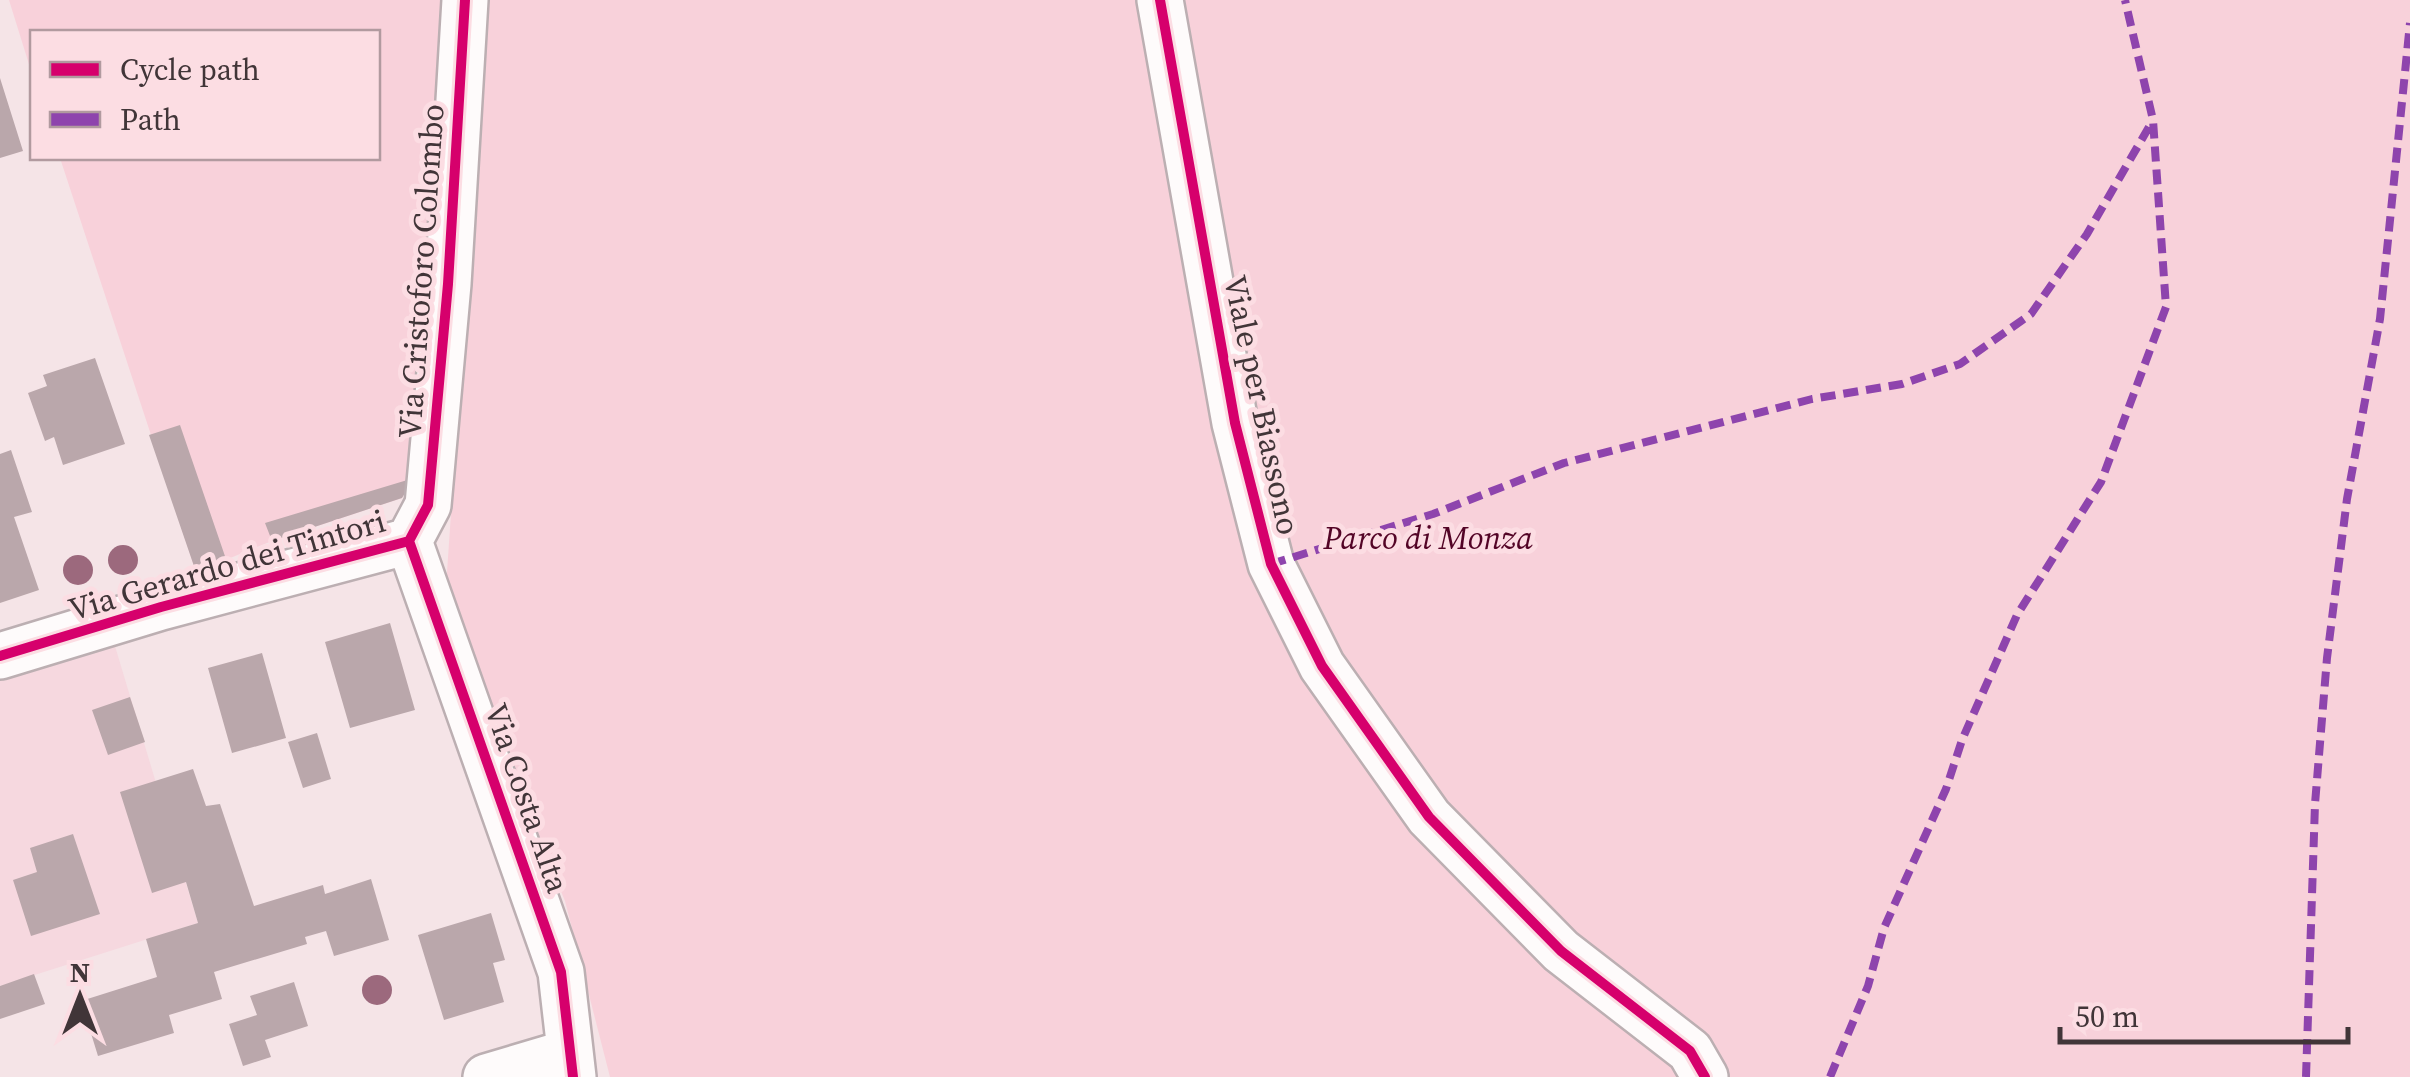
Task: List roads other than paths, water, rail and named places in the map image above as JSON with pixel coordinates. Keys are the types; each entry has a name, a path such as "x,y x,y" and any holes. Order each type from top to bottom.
{"street":[{"name":"Via Cristoforo Colombo","path":"409,540 428,505 448,284 465,0"},
{"name":"Viale per Biassono","path":"1160,0 1235,423 1271,564 1322,666 1430,817 1561,950 1690,1051 1705,1077"},
{"name":"Via Gerardo dei Tintori","path":"0,656 161,606 409,540"},
{"name":"Via Costa Alta","path":"409,540 561,972 572,1065"},
{"path":"486,1077 572,1065"}],"park label":[{"name":"Parco di Monza","path":"1428,538"}]}
